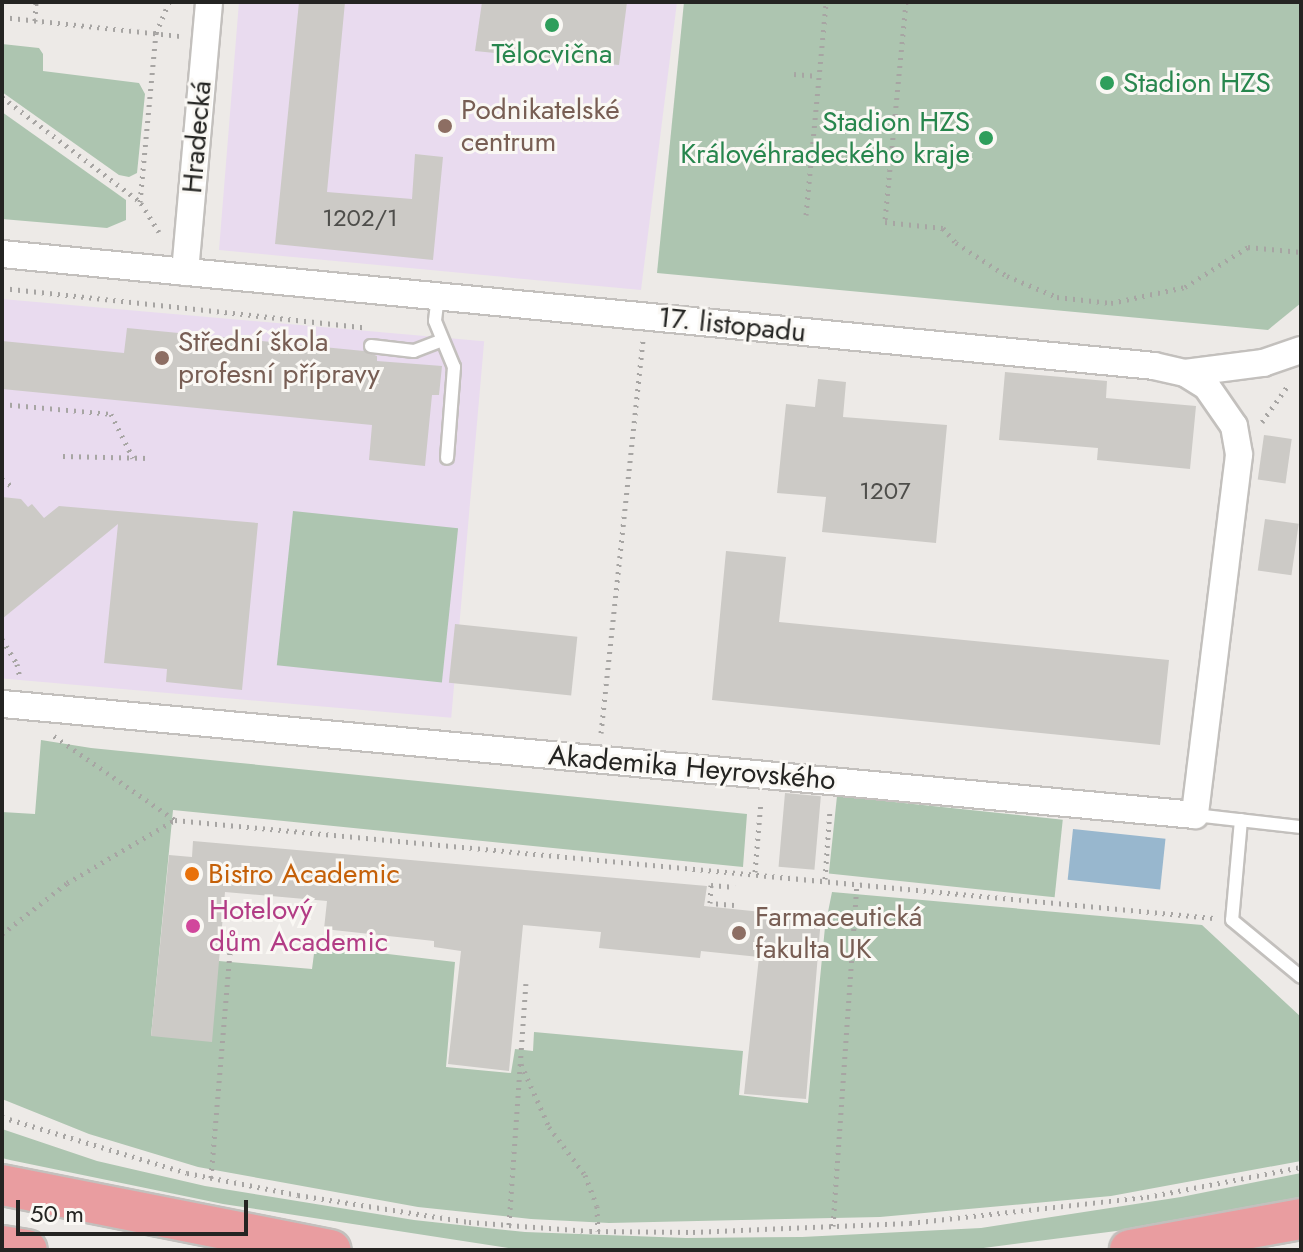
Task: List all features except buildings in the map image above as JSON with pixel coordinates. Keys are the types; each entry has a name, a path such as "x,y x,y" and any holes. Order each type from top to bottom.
{"main road":[{"path":"2,1185 331,1250"},
{"path":"1130,1250 1301,1219"},
{"path":"2,1246 27,1250"}],"street":[{"name":"Hradecká","path":"185,272 209,2"},
{"name":"17. listopadu","path":"2,254 1154,366 1185,373 1207,387 1221,401 1234,426 1239,455 1195,815"},
{"path":"1185,373 1263,363 1301,350"},
{"name":"Akademika Heyrovského","path":"2,704 1195,815"}],"lane":[{"path":"438,296 435,321 454,367 447,458"},
{"path":"371,346 414,351 442,340"},
{"path":"1195,815 1301,827"},
{"path":"1241,820 1232,920 1301,977"}],"path":[{"path":"35,21 36,2"},
{"path":"140,202 156,33 169,2"},
{"path":"806,215 826,2"},
{"path":"906,2 885,222 943,228 956,243 1007,276 1057,297 1111,303 1185,287 1248,247 1301,252"},
{"path":"2,17 206,40"},
{"path":"794,74 818,76"},
{"path":"2,97 140,202 185,272"},
{"path":"2,288 377,328"},
{"path":"598,759 645,316"},
{"path":"1239,455 1292,379"},
{"path":"2,404 111,414 133,458"},
{"path":"63,456 149,458"},
{"path":"2,479 13,487"},
{"path":"755,872 763,775"},
{"path":"825,879 833,781"},
{"path":"2,934 67,883 175,820 755,872 1232,920"},
{"path":"833,1226 857,883"},
{"path":"734,905 710,903 711,885 735,887"},
{"path":"211,1178 232,930"},
{"path":"509,1225 526,984"},
{"path":"520,1062 549,1127 585,1175 597,1206 598,1231"},
{"path":"2,1117 116,1154 211,1178 314,1197 509,1225 598,1231 693,1232 910,1223 1147,1197 1301,1167"}],"shaded area":[{"name":"Podnikatelské centrum","path":"239,2 677,2 641,290 219,250"},
{"path":"2,299 484,341 451,718 2,678"}],"green space":[{"name":"Stadion HZS Královéhradeckého kraje","path":"684,2 1301,2 1301,303 1268,330 657,273"},
{"path":"2,44 39,48 43,54 43,71 139,83 145,94 137,173 129,177 119,175 2,92"},
{"path":"2,112 126,200 126,220 107,228 2,219"},
{"path":"293,511 458,528 442,683 277,665"},
{"path":"41,740 91,748 747,814 743,867 173,810 151,1036 219,961 312,969 315,946 321,946 455,962 446,1067 511,1073 515,1049 533,1051 534,1032 743,1051 739,1095 808,1103 825,927 832,892 1202,925 1301,1017 1301,1161 1111,1196 880,1217 609,1223 531,1219 418,1207 198,1167 89,1134 2,1099 2,812 35,814"},
{"path":"837,796 1063,820 1055,897 829,874"},
{"path":"2,1129 97,1161 205,1186 414,1220 525,1232 686,1238 802,1237 981,1228 1181,1197 1301,1173 1301,1198 1148,1227 968,1250 522,1250 223,1204 10,1160 2,1158"}],"water":[{"path":"1073,829 1165,839 1160,889 1068,880"}],"place":[{"name":"Tělocvična","path":"552,25"},
{"name":"Stadion HZS","path":"1107,83"},
{"name":"Podnikatelské centrum","path":"445,126"},
{"name":"Stadion HZS Královéhradeckého kraje","path":"986,138"},
{"name":"Střední škola profesní přípravy","path":"162,358"},
{"name":"Bistro Academic","path":"192,874"},
{"name":"Hotelový dům Academic","path":"193,926"},
{"name":"Farmaceutická fakulta UK","path":"739,933"}]}
